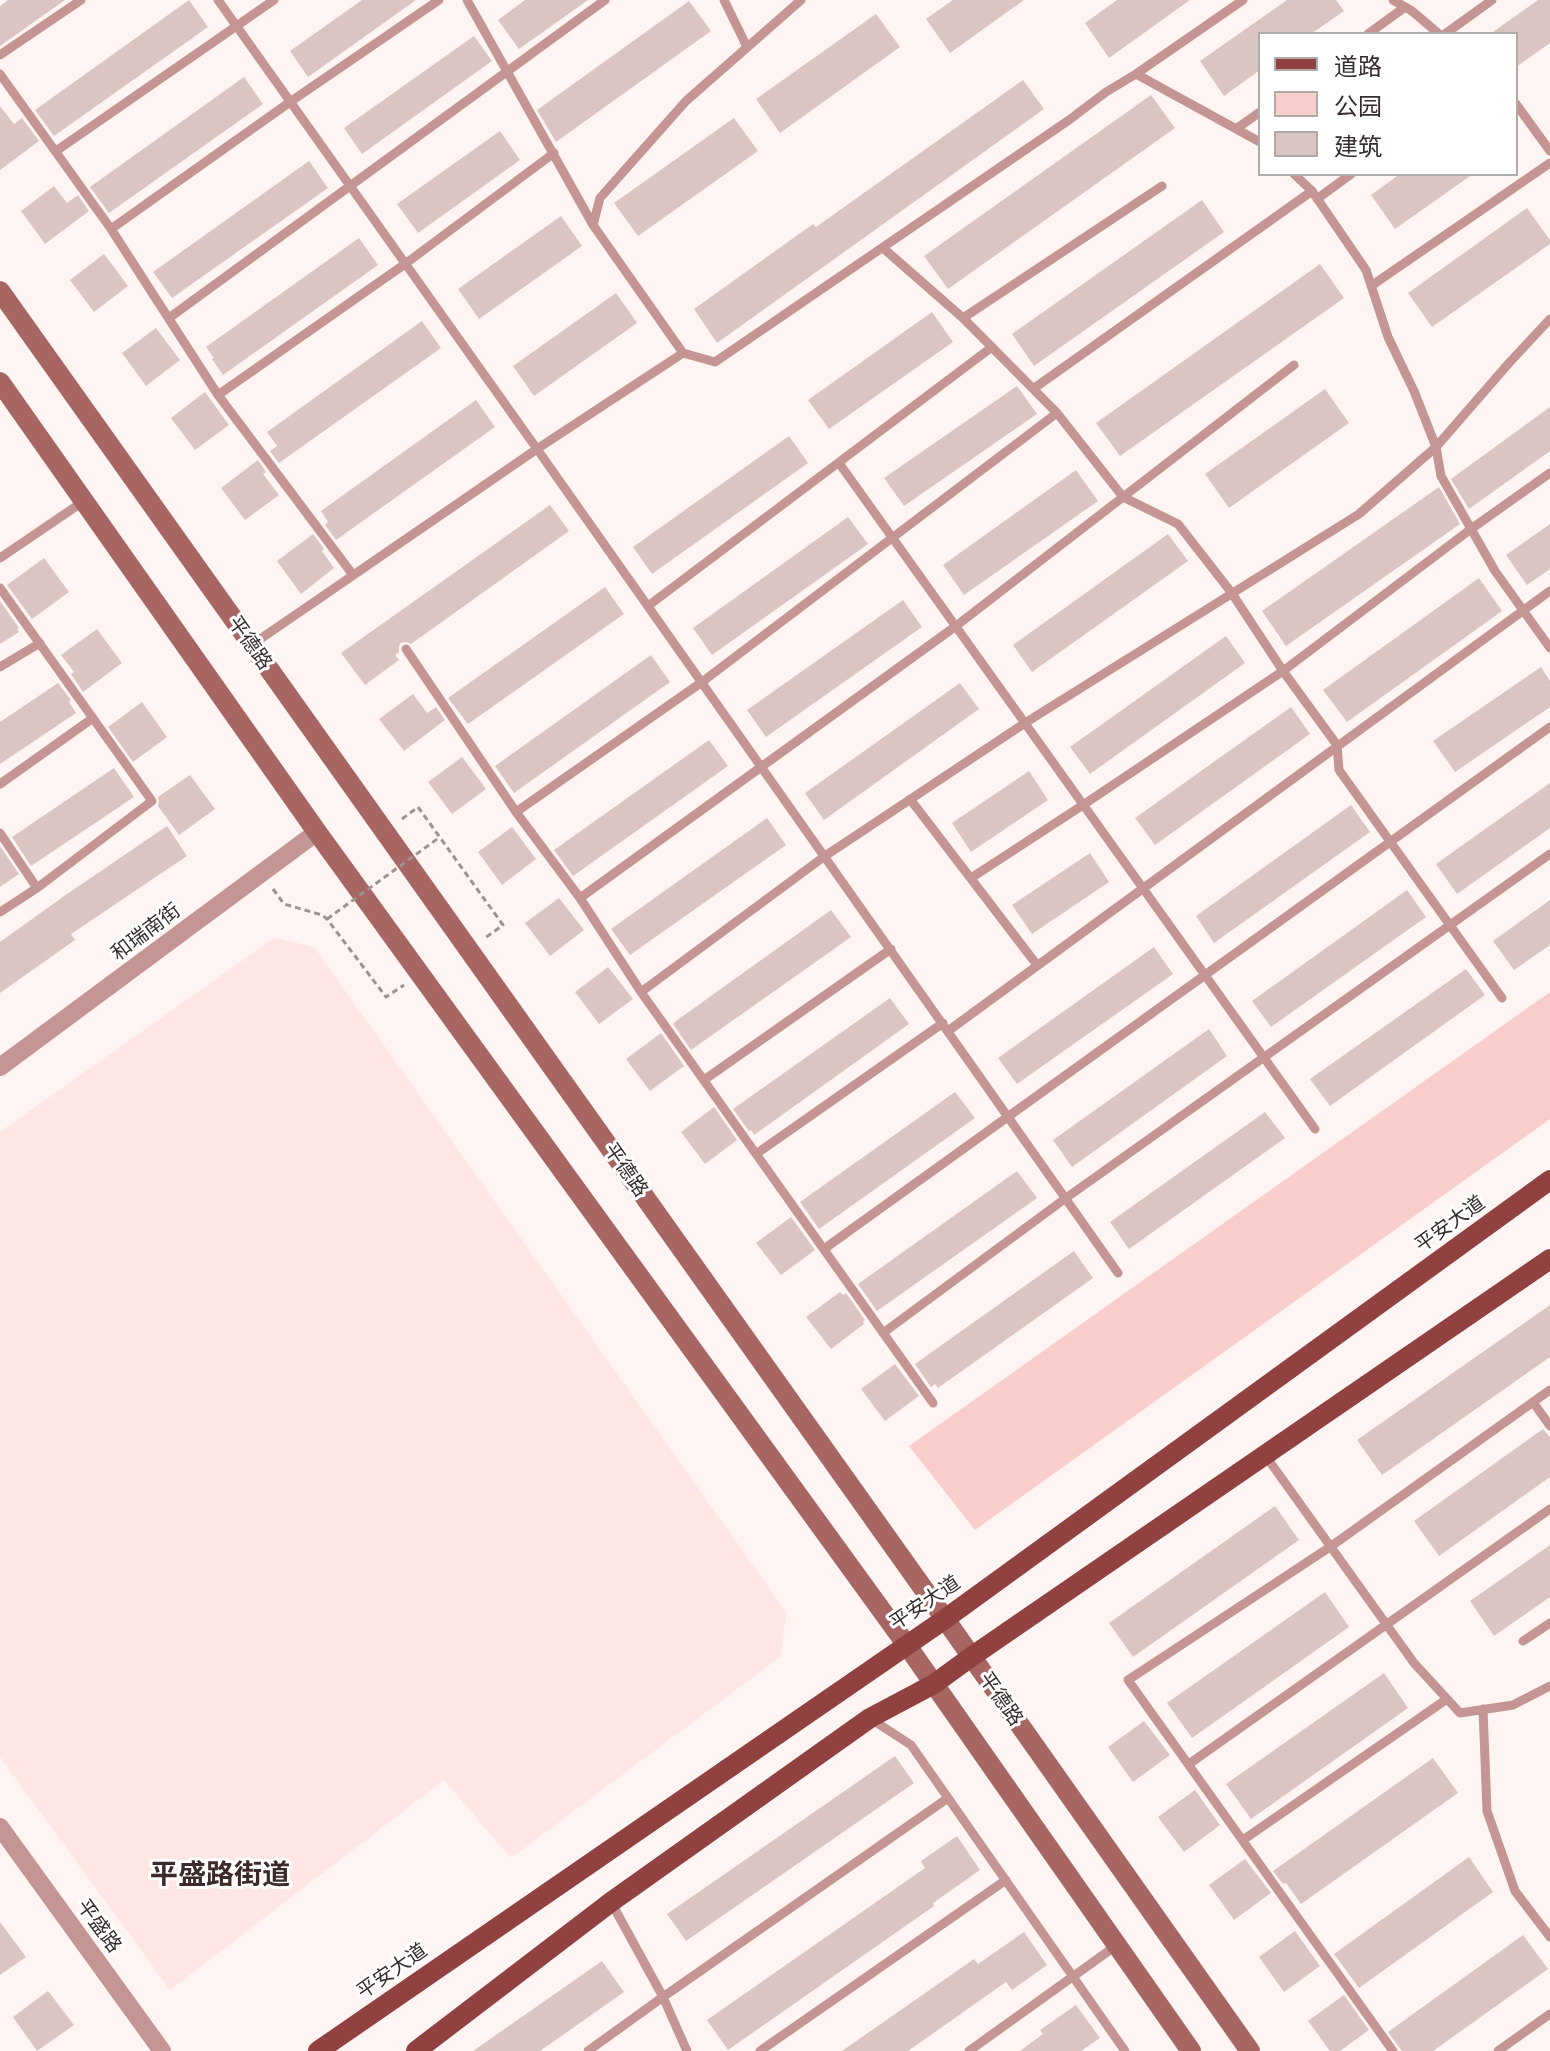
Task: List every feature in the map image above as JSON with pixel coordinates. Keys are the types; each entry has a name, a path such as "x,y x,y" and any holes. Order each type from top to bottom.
{"main road":[{"name":"平德路","path":"0,291 1250,2051"},
{"path":"0,382 317,832 906,1644 1191,2051"},
{"name":"平安大道","path":"318,2051 945,1619 1550,1180"},
{"path":"416,2051 611,1902 870,1718 934,1684 1550,1259"}],"street":[{"name":"和瑞南街","path":"0,1067 317,832"},
{"name":"平盛路","path":"0,1827 162,2051"}],"lane":[{"path":"0,55 81,0"},
{"path":"218,0 1118,1273"},
{"path":"56,151 274,0"},
{"path":"111,229 439,0"},
{"path":"467,0 593,225 683,353 715,362 1243,0"},
{"path":"169,318 605,0"},
{"path":"724,0 747,47"},
{"path":"593,225 600,198 686,101 801,0"},
{"path":"1393,0 1439,32"},
{"path":"1445,32 1492,0"},
{"path":"1371,32 1405,7"},
{"path":"0,74 111,229 218,395 353,575"},
{"path":"1136,74 1258,141"},
{"path":"1518,107 1550,151"},
{"path":"1236,129 1258,113"},
{"path":"218,395 405,264 554,153"},
{"path":"1371,286 1550,163"},
{"path":"1296,176 1314,195 1366,270 1388,337 1436,447 1441,476 1495,571 1550,648"},
{"path":"1033,389 1314,195 1347,176"},
{"path":"963,318 1162,186"},
{"path":"883,248 963,318 1057,413 1123,497 1178,524 1231,592 1337,745 1339,770 1502,998"},
{"path":"641,992 825,856 910,799 1231,592 1359,514 1436,447 1550,319"},
{"path":"648,606 992,347"},
{"path":"252,645 537,449 683,353"},
{"path":"580,898 956,626 1294,365"},
{"path":"516,812 702,682 1057,413"},
{"path":"839,463 1315,1129"},
{"path":"971,878 1283,671 1550,473"},
{"path":"0,558 84,501"},
{"path":"0,588 152,801 37,888 0,912"},
{"path":"756,1154 1037,965 1550,591"},
{"path":"0,667 40,643"},
{"path":"406,649 516,812 580,898 641,992 933,1403"},
{"path":"0,784 93,718"},
{"path":"824,1249 1550,727"},
{"path":"910,799 1037,965"},
{"path":"0,833 37,888"},
{"path":"883,1333 1066,1198 1550,854"},
{"path":"704,1080 891,949"},
{"path":"1393,2051 1128,1680 1330,1547 1550,1390"},
{"path":"1533,1402 1550,1426"},
{"path":"1265,1455 1414,1663 1460,1713 1513,1705 1550,1686"},
{"path":"1189,1764 1550,1509"},
{"path":"1523,1641 1550,1623"},
{"path":"1243,1840 1447,1699"},
{"path":"1483,1709 1487,1811 1515,1891 1550,1937"},
{"path":"870,1718 911,1745 1125,2051"},
{"path":"588,2051 948,1798"},
{"path":"760,2051 1006,1880"},
{"path":"611,1902 663,1997 687,2051"},
{"path":"969,2051 1117,1945"},
{"path":"1498,2051 1550,2014"}],"path":[{"path":"418,807 503,925"},
{"path":"327,919 440,837"},
{"path":"284,904 327,919 386,997"}],"shaded area":[{"path":"274,938 314,947 786,1612 781,1656 511,1858 444,1780 170,1990 0,1757 0,1132"}],"green space":[{"path":"1550,992 1550,1119 975,1530 909,1446"}],"building":[{"path":"8,0 65,0 0,46 0,6"},
{"path":"189,0 208,27 54,136 35,110"},
{"path":"362,0 416,0 308,77 290,51"},
{"path":"525,0 588,0 519,49 498,20"},
{"path":"953,0 1024,0 950,53 926,19"},
{"path":"1117,0 1190,0 1109,58 1085,23"},
{"path":"1287,0 1336,0 1344,11 1314,32 1258,32 1258,71 1224,96 1200,61"},
{"path":"1538,0 1550,0 1550,43 1518,66 1518,32 1493,32"},
{"path":"689,1 711,31 556,142 537,110"},
{"path":"876,14 900,47 780,133 756,99"},
{"path":"474,36 492,61 362,154 344,128"},
{"path":"244,77 263,104 109,213 90,187"},
{"path":"1023,80 1044,109 717,343 694,309"},
{"path":"1151,95 1175,128 948,289 924,256"},
{"path":"0,106 14,124 22,118 39,141 0,170"},
{"path":"734,118 758,151 638,236 614,203"},
{"path":"500,131 520,160 418,233 397,204"},
{"path":"309,161 328,188 172,298 153,272"},
{"path":"1397,176 1470,176 1395,229 1371,195"},
{"path":"54,186 67,203 78,195 89,211 45,244 21,211"},
{"path":"1202,200 1224,232 1034,366 1012,334"},
{"path":"1527,208 1550,244 1432,327 1408,293"},
{"path":"561,216 582,246 479,319 458,289"},
{"path":"359,238 378,265 223,375 206,347"},
{"path":"104,254 128,286 94,312 70,280"},
{"path":"1320,264 1344,298 1120,456 1096,423"},
{"path":"616,293 637,323 534,396 513,366"},
{"path":"932,312 953,342 829,429 808,400"},
{"path":"422,321 441,348 279,463 270,451 277,446 267,432"},
{"path":"156,328 180,360 146,386 122,353"},
{"path":"1017,386 1037,414 904,506 884,478"},
{"path":"1325,389 1349,423 1229,508 1205,474"},
{"path":"205,392 229,425 195,450 171,418"},
{"path":"476,400 495,427 336,540 325,525 328,522 321,511"},
{"path":"1550,407 1550,451 1469,509 1451,479"},
{"path":"789,436 808,463 652,574 633,547"},
{"path":"258,460 266,472 263,474 279,495 245,520 221,488"},
{"path":"1076,470 1098,501 964,595 943,565"},
{"path":"1439,487 1460,524 1286,646 1262,611"},
{"path":"550,505 569,531 411,644 401,643 395,655 399,660 365,685 341,653"},
{"path":"848,517 868,544 712,655 693,628"},
{"path":"1550,524 1550,569 1527,585 1506,555"},
{"path":"313,534 334,568 301,594 277,561"},
{"path":"1168,534 1188,561 1032,672 1013,645"},
{"path":"44,558 69,592 32,619 7,585"},
{"path":"1479,578 1502,611 1347,722 1323,690"},
{"path":"605,587 624,614 468,724 448,698"},
{"path":"903,600 922,627 766,737 747,710"},
{"path":"0,601 19,632 0,644"},
{"path":"97,629 122,663 83,692 71,674 74,672 61,655"},
{"path":"1226,636 1245,663 1090,774 1070,747"},
{"path":"651,655 670,682 514,793 495,766"},
{"path":"1541,667 1550,681 1550,707 1455,772 1433,741"},
{"path":"58,683 71,700 69,702 76,713 0,764 0,722"},
{"path":"960,683 979,709 824,820 805,793"},
{"path":"413,694 427,713 436,707 445,720 404,751 379,719"},
{"path":"142,702 167,737 133,762 108,727"},
{"path":"1291,707 1310,734 1155,845 1135,818"},
{"path":"709,740 728,766 573,876 554,850"},
{"path":"462,757 486,789 452,814 428,782"},
{"path":"114,768 134,797 31,866 12,837"},
{"path":"1029,771 1048,800 971,852 952,823"},
{"path":"190,775 215,809 179,835 158,806 158,797"},
{"path":"1550,783 1550,828 1457,894 1436,864"},
{"path":"1351,805 1370,832 1214,943 1196,916"},
{"path":"767,818 786,845 630,955 611,929"},
{"path":"167,826 187,856 71,934 75,940 0,993 0,942"},
{"path":"512,827 536,859 502,885 478,852"},
{"path":"0,846 19,874 0,887"},
{"path":"1090,853 1109,882 1032,934 1012,905"},
{"path":"1407,890 1426,917 1271,1027 1252,1001"},
{"path":"559,898 584,930 550,956 525,923"},
{"path":"1550,900 1550,945 1514,970 1493,941"},
{"path":"831,910 851,937 691,1050 673,1024 676,1021"},
{"path":"1154,947 1173,974 1017,1084 998,1058"},
{"path":"608,967 633,999 599,1024 575,992"},
{"path":"1466,969 1485,995 1330,1106 1310,1079"},
{"path":"890,998 909,1024 754,1135 749,1131 733,1109"},
{"path":"1209,1029 1227,1056 1072,1167 1053,1140"},
{"path":"661,1033 684,1066 650,1091 626,1059"},
{"path":"955,1092 975,1118 819,1229 800,1202"},
{"path":"714,1107 737,1140 705,1164 681,1132"},
{"path":"1265,1112 1285,1138 1129,1249 1110,1222"},
{"path":"1017,1171 1037,1198 877,1311 858,1284"},
{"path":"791,1217 815,1250 781,1275 756,1243"},
{"path":"1074,1251 1093,1278 938,1388 935,1384 931,1387 915,1364"},
{"path":"840,1292 843,1295 846,1293 865,1320 831,1349 806,1317"},
{"path":"1550,1305 1550,1357 1382,1475 1357,1440"},
{"path":"895,1364 919,1396 885,1421 861,1389"},
{"path":"1543,1429 1550,1437 1550,1477 1439,1556 1414,1521"},
{"path":"1275,1506 1299,1540 1133,1657 1109,1623"},
{"path":"1550,1545 1550,1597 1494,1636 1470,1601"},
{"path":"1325,1592 1349,1627 1192,1738 1167,1703"},
{"path":"1384,1673 1408,1708 1251,1819 1226,1784"},
{"path":"1144,1721 1170,1755 1133,1782 1108,1747"},
{"path":"895,1756 914,1783 686,1941 667,1914"},
{"path":"1433,1758 1458,1793 1301,1904 1273,1871"},
{"path":"1195,1790 1220,1825 1184,1852 1158,1817"},
{"path":"957,1836 980,1870 933,1903 934,1906 728,2050 707,2020 925,1868 921,1861"},
{"path":"1469,1857 1493,1892 1359,1988 1334,1954"},
{"path":"1245,1859 1271,1893 1234,1920 1209,1885"},
{"path":"0,1922 26,1957 0,1975"},
{"path":"1295,1931 1320,1966 1284,1992 1259,1957"},
{"path":"1024,1932 1047,1965 1012,1990 1006,1982 908,2051 842,2051 974,1959 978,1964"},
{"path":"1523,1935 1548,1969 1433,2051 1402,2051 1388,2032"},
{"path":"602,1961 624,1992 540,2051 473,2051"},
{"path":"48,1991 74,2025 37,2051 13,2017"},
{"path":"1344,1995 1369,2030 1340,2051 1330,2051 1308,2021"},
{"path":"1076,2005 1100,2038 1081,2051 1020,2051 1043,2034 1040,2030"}],"district":[{"name":"平盛路街道","path":"220,1875"}]}
